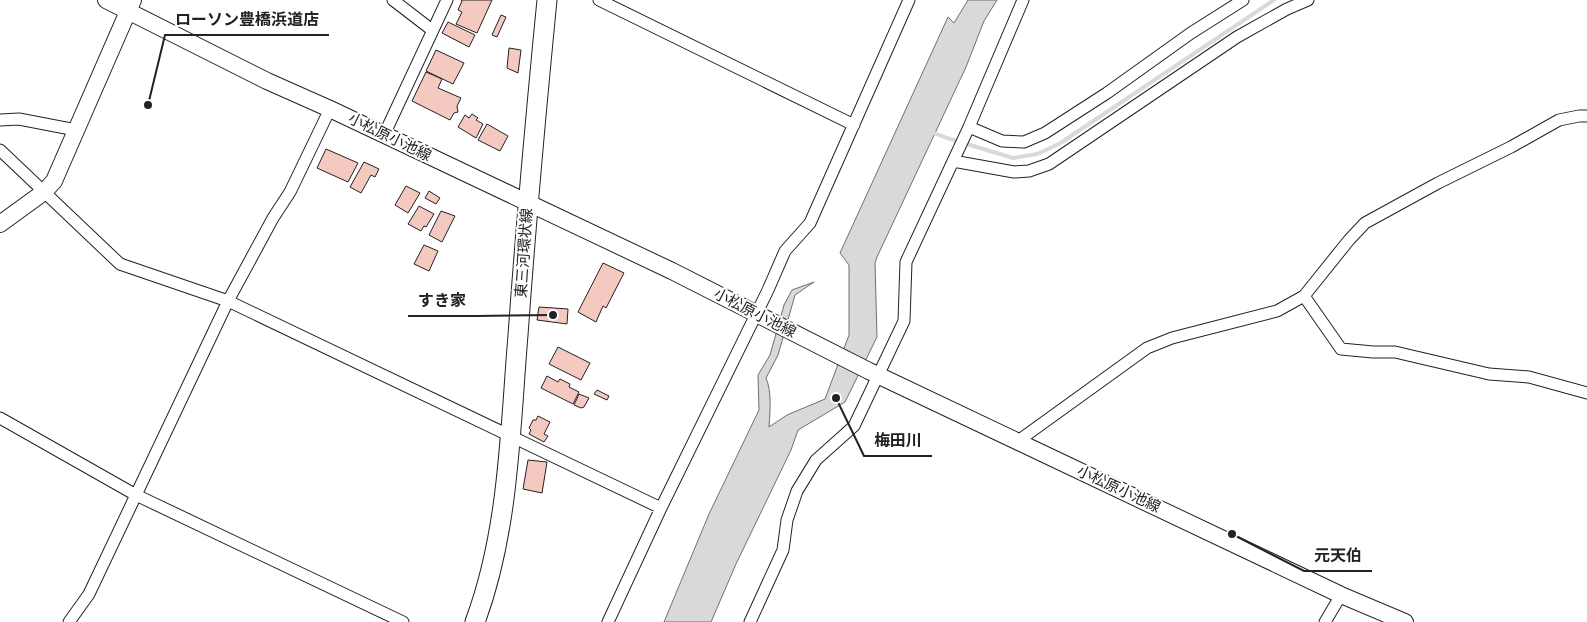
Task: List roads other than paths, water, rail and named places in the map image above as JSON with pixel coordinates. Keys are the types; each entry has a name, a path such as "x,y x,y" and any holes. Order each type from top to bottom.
{"main road":[{"name":"小松原小池線","path":"106,0 130,6 267,80 672,270 873,373 1341,595 1405,622"},
{"name":"東三河環状線","path":"475,622 483,600 499,534 510,436 546,0"},
{"path":"0,224 44,192 54,181 130,6"}],"street":[{"path":"392,0 432,30"},
{"path":"384,135 447,0"},
{"path":"599,0 854,125"},
{"path":"608,622 661,508 761,316 785,251 810,223 910,0"},
{"path":"750,622 783,550 787,520 797,491 816,460 854,426 873,373 904,320 906,262 965,136 1023,0"},
{"path":"965,136 1024,142 1045,132 1107,93 1191,33 1243,0"},
{"path":"953,161 1014,172 1029,171 1049,164 1238,37 1287,9 1308,0"},
{"path":"76,620 228,301 273,218 290,192 330,109"},
{"path":"1018,442 1147,348 1172,338 1277,311 1304,296 1365,223 1559,120 1587,116"},
{"path":"0,120 18,119 76,130"},
{"path":"0,150 120,264 228,301 661,508"},
{"path":"1304,296 1341,350 1395,352 1489,374 1529,377 1587,393"},
{"path":"0,418 136,495 403,622"},
{"path":"1324,622 1341,595"}],"waterway":[{"path":"931,132 1013,158 1037,154 1059,144 1274,0"}],"place":[{"name":"ローソン豊橋浜道店","path":"148,105"},
{"name":"すき家","path":"553,315"},
{"name":"梅田川","path":"836,398"},
{"name":"元天伯","path":"1232,534"}]}
